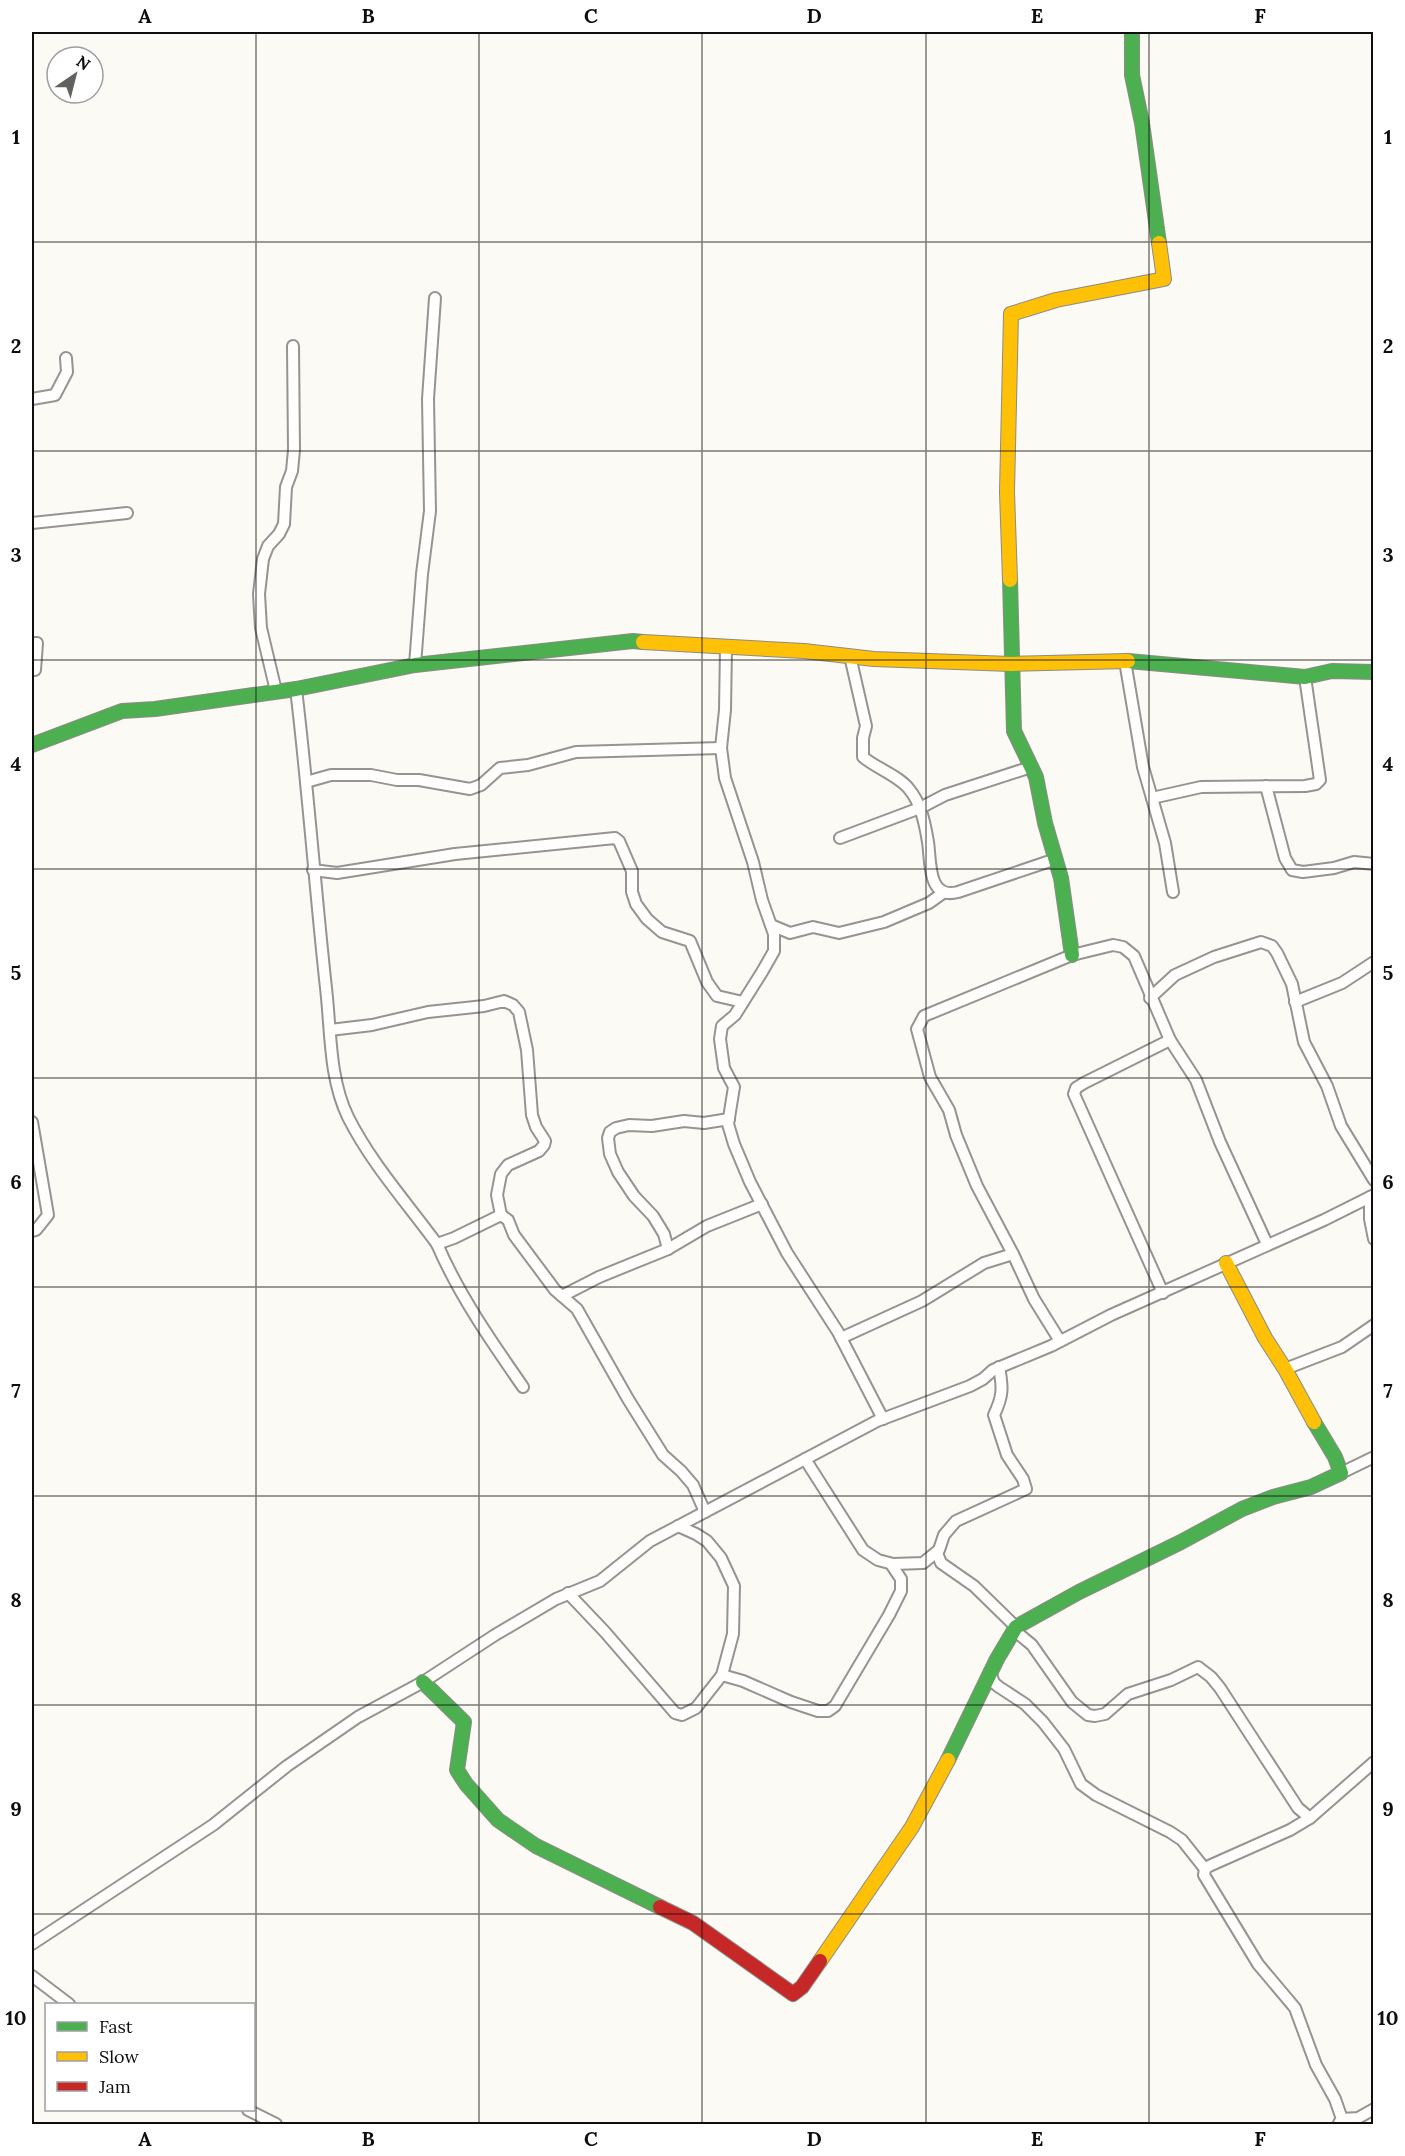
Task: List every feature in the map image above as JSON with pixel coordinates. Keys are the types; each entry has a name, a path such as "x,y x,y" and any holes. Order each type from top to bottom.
{"street":[{"path":"1072,955 1056,859 1036,777 1014,731 1007,492 1011,314 1056,300 1164,279 1142,123 1132,75 1132,32"},
{"path":"415,665 422,574 430,511 428,399 435,298"},
{"path":"276,691 261,628 259,594 263,559 268,546 279,534 284,524 286,487 292,471 294,450 293,346"},
{"path":"32,399 55,395 67,372 66,358"},
{"path":"32,523 127,513"},
{"path":"32,745 122,711 155,709 296,689 415,665 633,641 804,651 874,659 1011,664 1125,661 1305,677 1332,671 1374,672"},
{"path":"32,643 37,643 35,670"},
{"path":"726,648 725,710 721,748 725,778 774,934 774,951 735,1015 722,1026 720,1039 723,1068 734,1087 729,1119 734,1144 787,1253 841,1338 883,1419"},
{"path":"850,656 866,726 863,738 863,757 909,787 920,808 928,842 931,872 937,886 944,893 958,892 1056,859"},
{"path":"1125,661 1143,767 1165,843 1173,892"},
{"path":"1152,798 1201,787 1316,784 1320,780 1305,677"},
{"path":"296,689 333,1069 348,1116 401,1197 437,1244 447,1268 481,1327 522,1387"},
{"path":"306,782 331,775 371,775 470,789 481,785 500,768 542,762 576,752 721,748"},
{"path":"840,838 920,808 945,795 1031,767"},
{"path":"1266,786 1285,858 1292,870 1303,872 1334,868 1354,862 1374,864"},
{"path":"313,870 337,873 455,854 615,838 619,841 632,872 632,892 636,904 647,919 662,932 690,941 707,982 717,996 742,1002"},
{"path":"771,925 790,933 813,927 839,933 884,922 929,903 944,893"},
{"path":"1150,998 1175,975 1214,957 1261,942 1272,946 1292,984 1304,1042 1327,1086 1341,1126 1374,1180"},
{"path":"1059,1341 1034,1299 977,1186 956,1135 949,1110 930,1077 917,1029 924,1016 1072,955 1113,945 1123,947 1134,956 1150,998 1170,1040 1196,1080 1220,1142 1267,1244"},
{"path":"1296,1002 1342,983 1374,963"},
{"path":"330,1030 372,1025 428,1012 484,1006 504,1001 513,1005 519,1012 527,1050 532,1115 545,1142 539,1150 508,1165 501,1174 497,1195 501,1215 508,1220 514,1235 555,1290 577,1309 663,1455 693,1485 705,1512"},
{"path":"1163,1293 1074,1094 1076,1088 1084,1083 1170,1040"},
{"path":"668,1249 664,1234 653,1216 634,1196 618,1172 610,1154 608,1138 610,1132 629,1125 704,1123 729,1119"},
{"path":"32,1122 48,1215 32,1232"},
{"path":"32,1944 213,1825 287,1766 357,1717 423,1682 495,1635 568,1593 600,1581 650,1541 883,1419 970,1386 999,1367 1324,1220 1372,1196"},
{"path":"1372,1196 1370,1219 1374,1239"},
{"path":"562,1296 599,1276 668,1249 707,1226 762,1203"},
{"path":"437,1244 454,1239 501,1215"},
{"path":"841,1338 922,1301 984,1263 1013,1254"},
{"path":"1226,1263 1265,1338 1335,1457 1341,1473"},
{"path":"1285,1370 1342,1347 1374,1325"},
{"path":"805,1459 862,1550 878,1560 891,1564 923,1563 936,1553 944,1535 956,1521 1026,1489 1023,1479 1008,1455 994,1415 1001,1401 1002,1392 999,1367"},
{"path":"423,1682 464,1722 457,1770 466,1784 498,1820 536,1846 693,1923 794,1994 802,1987 860,1906 912,1827 963,1732 990,1672 1015,1629 1079,1592 1242,1509 1273,1497 1311,1487 1374,1457"},
{"path":"568,1593 675,1713 682,1715 696,1708 722,1675 733,1634 734,1586 721,1558 707,1541 678,1526"},
{"path":"936,1553 941,1563 974,1586 1032,1645 1072,1702 1088,1714 1095,1716 1105,1714 1128,1694 1171,1680 1198,1667 1220,1688 1298,1808 1310,1818"},
{"path":"722,1675 743,1681 791,1702 818,1711 828,1711 835,1706 890,1615 901,1591 901,1579 891,1564"},
{"path":"990,1672 994,1683 1025,1704 1043,1722 1064,1749 1081,1784 1096,1795 1182,1840 1205,1869 1204,1875 1207,1882 1225,1907 1258,1964 1295,2008 1316,2065 1335,2099 1340,2122 1358,2118 1374,2109"},
{"path":"1205,1869 1290,1830 1310,1818 1374,1762"},
{"path":"32,1976 68,2003"},
{"path":"252,2111 276,2124"}],"traffic: fast":[{"path":"1132,32 1132,75 1142,123 1159,243"},
{"path":"1010,580 1014,731 1036,777 1045,823 1061,878 1072,955"},
{"path":"32,745 122,711 155,709 296,689 415,665 633,641 643,642"},
{"path":"1128,661 1305,677 1332,671 1374,672"},
{"path":"948,1760 997,1659 1016,1627 1079,1592 1242,1509 1273,1497 1311,1487 1341,1473 1335,1457 1314,1422"},
{"path":"423,1682 464,1722 457,1770 466,1784 498,1820 536,1846 660,1907"}],"traffic: slow":[{"path":"1010,580 1007,492 1011,314 1056,300 1164,279 1159,243"},
{"path":"643,642 804,651 874,659 1011,664 1128,661"},
{"path":"1226,1263 1265,1338 1314,1422"},
{"path":"820,1961 912,1827 948,1760"}],"traffic: jam":[{"path":"660,1907 693,1923 793,1994 802,1987 820,1961"}]}
